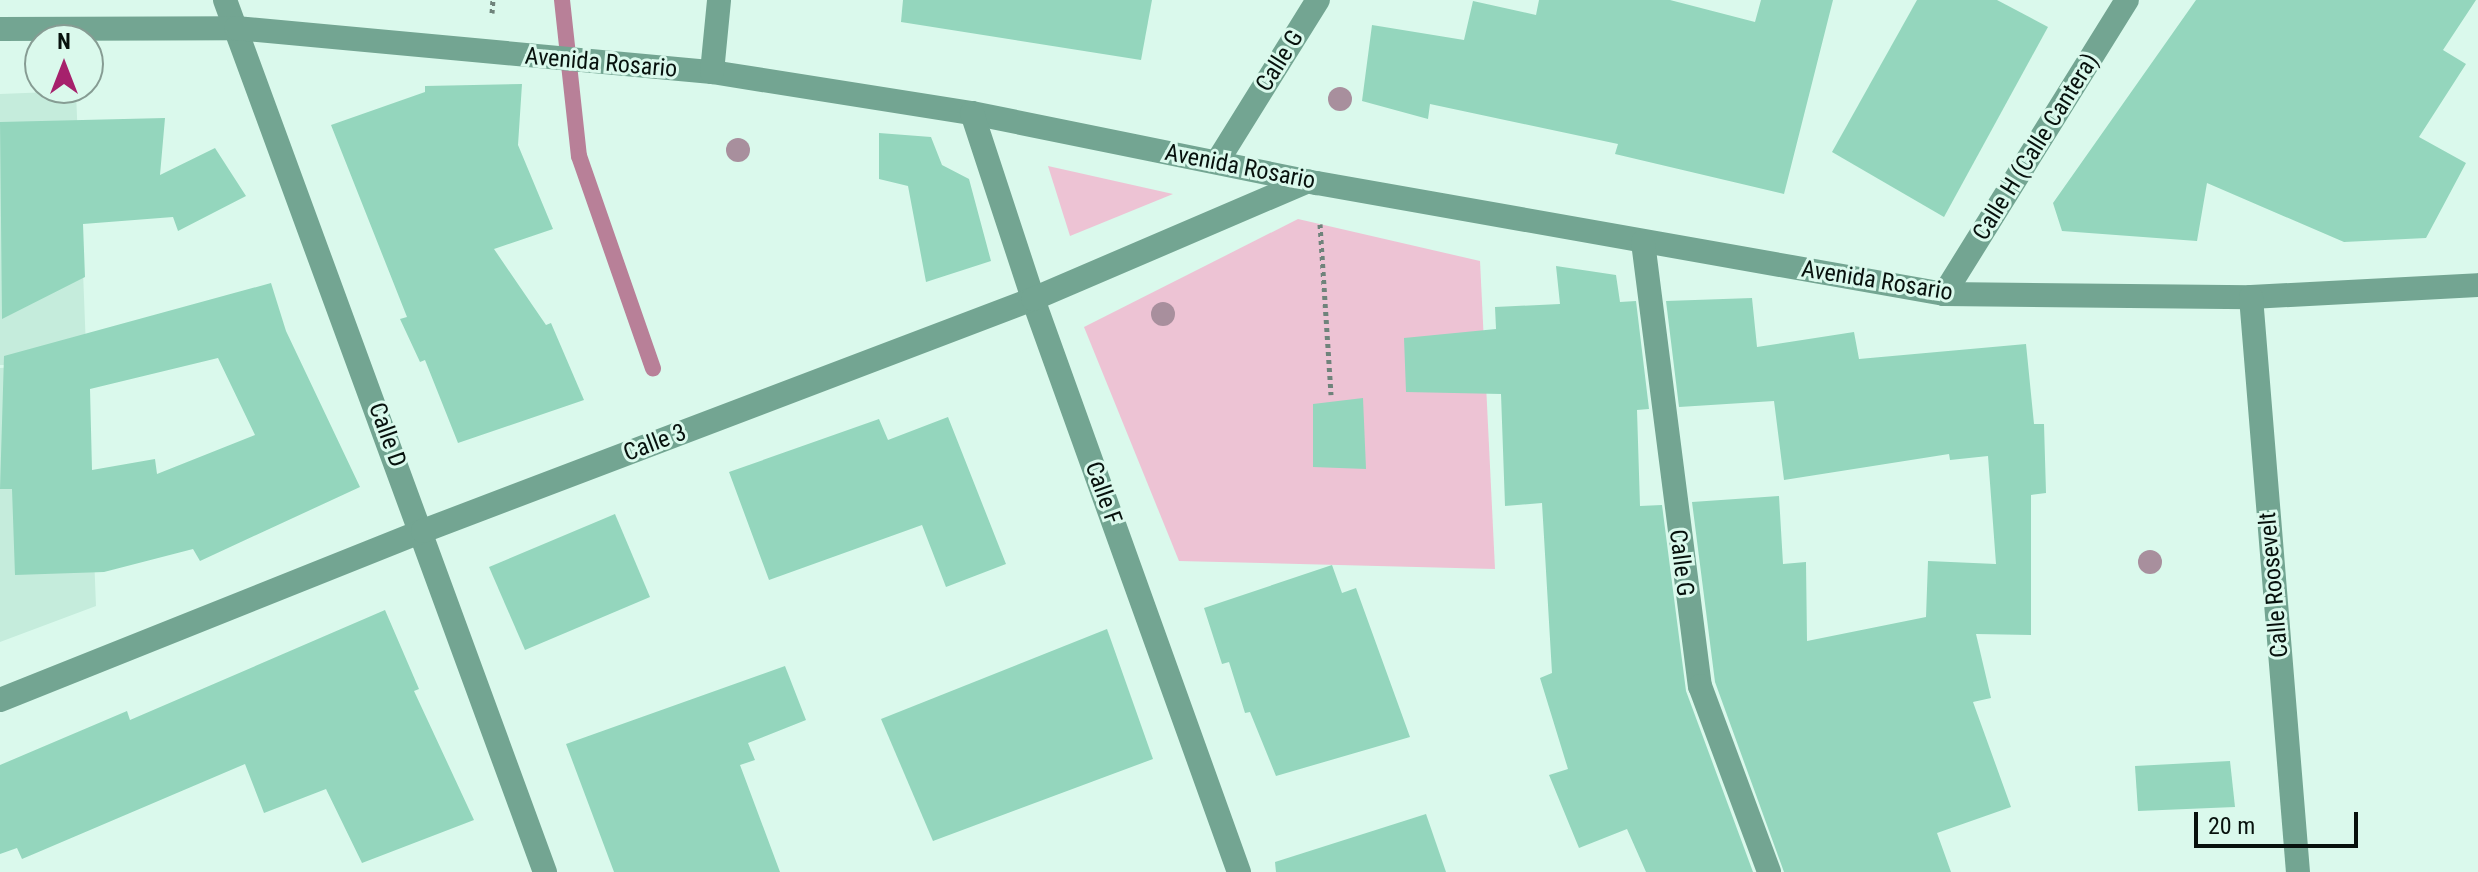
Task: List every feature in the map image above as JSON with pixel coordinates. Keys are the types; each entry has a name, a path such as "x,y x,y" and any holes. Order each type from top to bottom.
{"street":[{"name":"Calle D","path":"225,0 423,531 545,872"},
{"path":"712,72 719,0"},
{"name":"Calle G","path":"1217,162 1318,0"},
{"name":"Calle H (Calle Cantera)","path":"1944,294 2127,0"},
{"name":"Avenida Rosario","path":"0,29 236,28 532,58 712,72 972,113 1313,182 1944,294 2251,297 2478,285"},
{"name":"Calle F","path":"972,113 1033,299 1239,872"},
{"name":"Calle 3","path":"0,700 423,531 1033,299 1313,182"},
{"name":"Calle G","path":"1643,242 1684,595 1700,686 1769,872"},
{"name":"Calle Roosevelt","path":"2251,297 2298,872"}],"path":[{"path":"1313,182 1331,395"}],"shaded area":[{"path":"24,93 24,104 77,104 96,606 0,642 0,368 51,365 0,365 0,94"},
{"path":"1048,166 1173,194 1070,236"},
{"path":"1298,219 1480,261 1495,569 1179,561 1084,327"}],"building":[{"path":"903,0 1152,0 1141,60 901,22"},
{"path":"1539,0 1670,0 1755,22 1761,0 1833,0 1784,194 1615,154 1618,144 1430,104 1428,119 1362,101 1372,25 1464,40 1473,1 1536,15"},
{"path":"1917,0 1997,0 2048,27 1944,217 1832,152"},
{"path":"2196,0 2476,0 2443,50 2466,64 2419,137 2466,163 2426,238 2344,242 2207,183 2197,241 2062,231 2053,203"},
{"path":"522,84 518,145 553,229 494,249 546,325 551,323 584,400 458,443 425,360 420,362 400,319 407,317 331,125 425,92 425,86"},
{"path":"165,118 160,175 215,148 246,196 178,231 173,217 83,224 85,277 2,319 0,122"},
{"path":"879,133 931,137 942,165 969,179 991,261 926,282 908,186 879,179"},
{"path":"1556,266 1616,275 1620,302 1636,301 1649,409 1637,410 1640,506 1662,505 1686,691 1753,872 1646,872 1627,829 1579,848 1549,775 1568,769 1540,678 1552,673 1542,503 1505,506 1501,394 1406,392 1404,338 1496,329 1495,307 1560,304"},
{"path":"271,283 286,331 360,487 200,561 193,549 104,572 15,575 12,489 0,489 4,356","holes":["218,358 255,435 157,474 155,459 92,470 90,389"]},
{"path":"1752,298 1757,347 1854,332 1859,359 2026,344 2034,424 2044,424 2046,493 2031,495 2031,635 1976,634 1991,698 1973,702 2011,807 1937,833 1951,872 1784,872 1715,682 1692,502 1779,496 1783,564 1806,562 1807,641 1926,617 1928,561 1996,564 1988,456 1950,460 1949,454 1784,480 1774,401 1679,407 1666,301"},
{"path":"1363,398 1366,469 1313,467 1313,404"},
{"path":"948,417 1006,564 946,587 922,525 769,580 729,472 879,419 888,440"},
{"path":"615,514 650,597 525,650 489,567"},
{"path":"1332,565 1342,593 1356,588 1410,737 1276,776 1250,712 1245,713 1229,662 1222,664 1204,608"},
{"path":"385,610 419,689 414,691 474,820 362,863 326,789 264,813 245,764 22,859 17,848 0,854 0,765 127,711 130,720"},
{"path":"1107,629 1153,759 933,841 881,719"},
{"path":"785,666 806,720 748,743 755,760 740,765 780,872 614,872 566,744"},
{"path":"2230,761 2235,807 2138,811 2135,766"},
{"path":"1426,814 1446,872 1276,872 1275,862"}],"waterway":[{"path":"562,0 579,156 653,368"}]}
